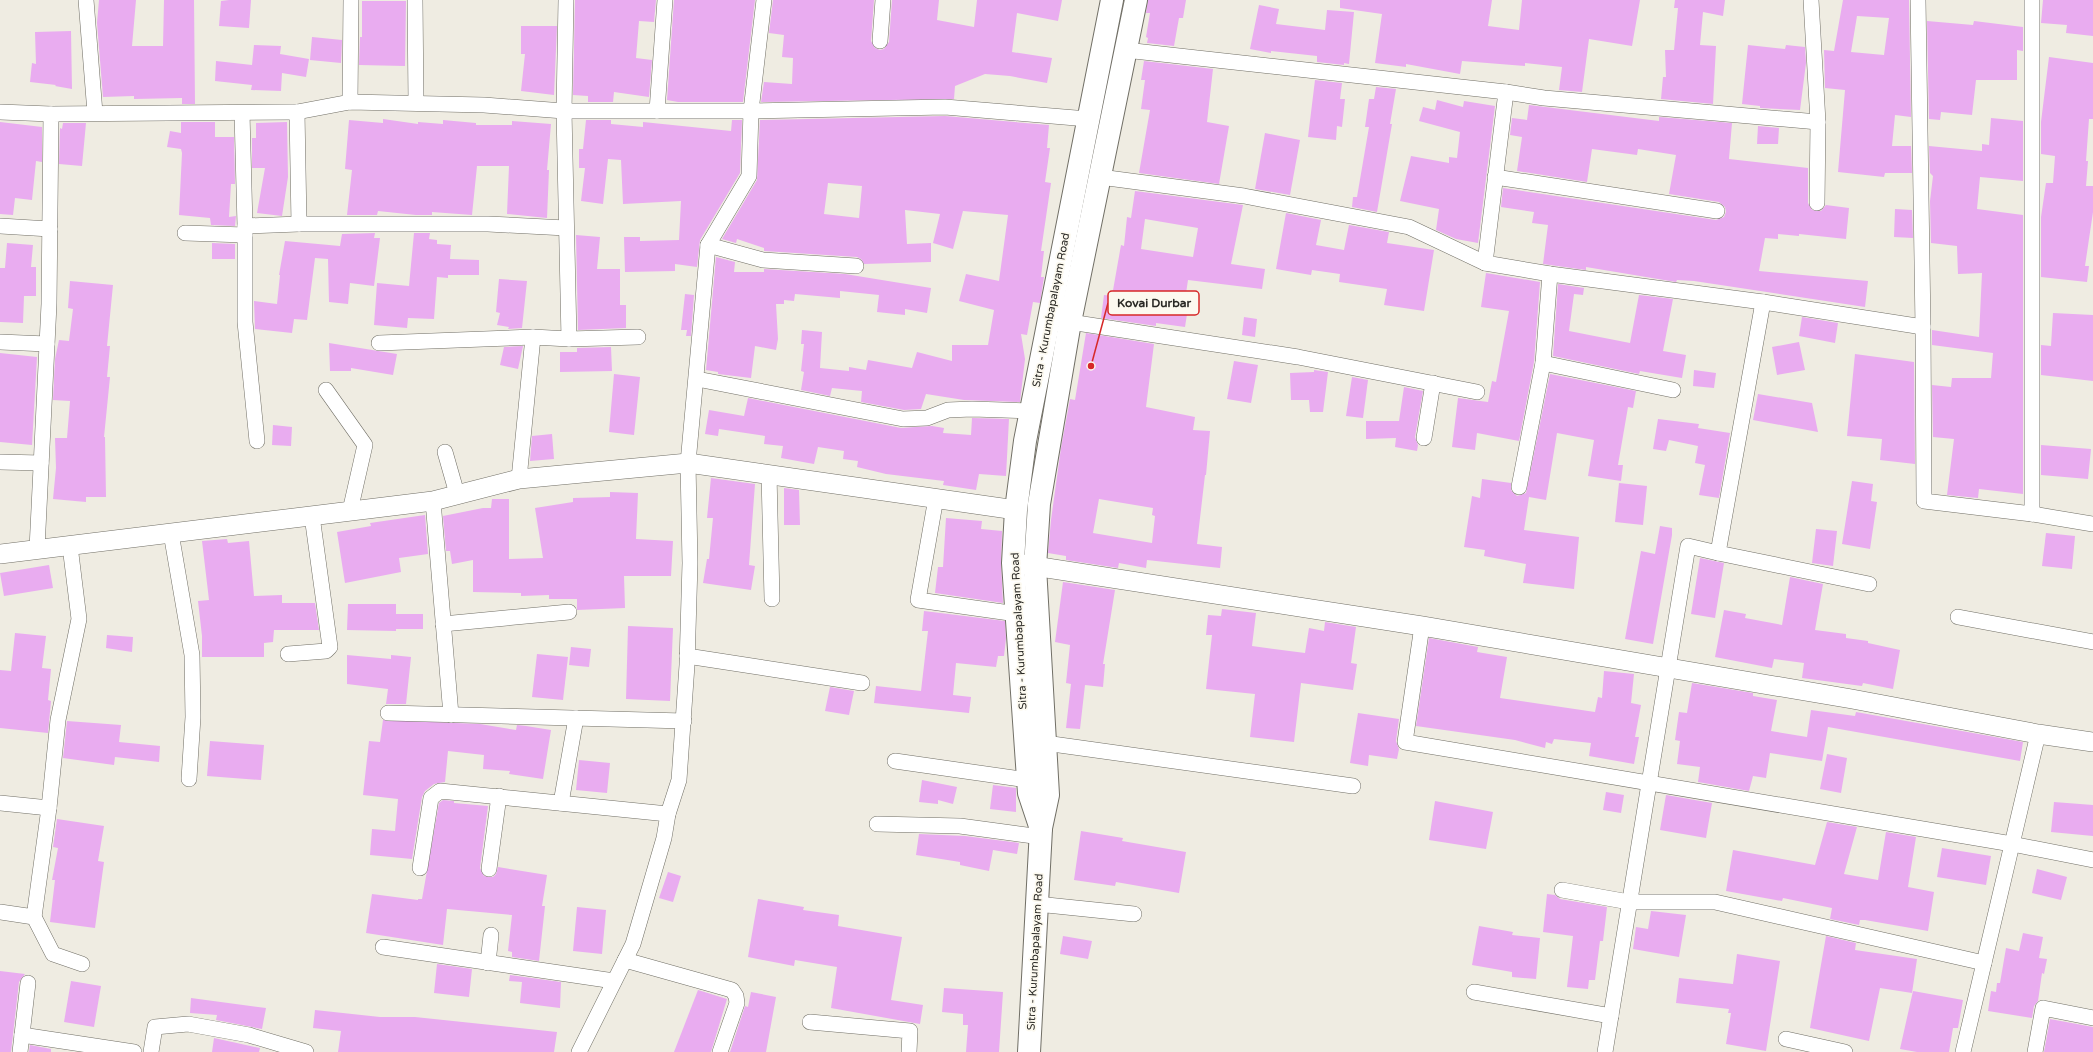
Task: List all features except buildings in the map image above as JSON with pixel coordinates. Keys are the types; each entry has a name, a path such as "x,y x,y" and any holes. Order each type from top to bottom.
{"main road":[{"name":"Sitra - Kurumbapalayam Road","path":"1030,1052 1041,833 1029,793 1013,563 1016,510 1025,441 1112,0"},
{"path":"1041,833 1048,795 1036,567 1039,504 1070,322 1100,178 1124,50 1136,0"}],"street":[{"path":"86,0 95,113"},
{"path":"350,0 350,102"},
{"path":"415,0 416,103"},
{"path":"566,0 564,111 568,339"},
{"path":"657,111 665,0"},
{"path":"579,1052 633,944 664,838 668,814 679,780 688,656 690,563 688,462 697,378 708,246 749,176 751,112 764,0"},
{"path":"880,41 883,0"},
{"path":"1811,0 1818,122 1817,203"},
{"path":"1918,0 1924,501 2032,514 2093,524"},
{"path":"2032,0 2032,514"},
{"path":"1124,50 1506,92 1544,98 1818,122"},
{"path":"1485,263 1506,92"},
{"path":"0,112 51,114 297,112 350,102 484,105 564,111 751,112 945,107 1088,119"},
{"path":"297,112 299,224"},
{"path":"242,113 245,230 245,322 257,441"},
{"path":"37,549 47,344 51,114"},
{"path":"1495,177 1717,211"},
{"path":"1100,178 1244,196 1409,227 1485,263 1550,274 1763,302 1923,327"},
{"path":"185,233 245,230 299,224 488,224 566,228"},
{"path":"0,226 50,229"},
{"path":"708,246 763,260 856,266"},
{"path":"1519,487 1543,363 1550,274"},
{"path":"1718,553 1763,302"},
{"path":"1070,322 1298,357 1477,392"},
{"path":"518,479 533,337"},
{"path":"380,342 533,337 568,339 638,338"},
{"path":"0,342 47,344"},
{"path":"1543,363 1673,390"},
{"path":"697,378 903,419 927,418 948,410 972,409 1031,411"},
{"path":"1424,438 1433,383"},
{"path":"326,390 365,445 350,511"},
{"path":"445,452 457,494"},
{"path":"0,462 41,463"},
{"path":"0,554 433,501 518,479 688,462 1016,510"},
{"path":"770,474 772,599"},
{"path":"936,498 918,600 1017,614"},
{"path":"433,501 451,715"},
{"path":"288,654 326,651 330,647 312,516"},
{"path":"172,533 192,655 193,717 189,779"},
{"path":"70,546 79,619 58,720 49,808 34,916 53,954 82,964"},
{"path":"1605,1052 1688,546 1869,584"},
{"path":"1013,563 1422,626 1852,699 2038,734 2093,742"},
{"path":"443,624 569,612"},
{"path":"1958,617 2093,642"},
{"path":"1422,626 1406,742 1648,784 2012,844 2093,860"},
{"path":"688,656 862,683"},
{"path":"388,713 684,721"},
{"path":"560,803 576,718"},
{"path":"1964,1052 2038,734"},
{"path":"1045,743 1353,786"},
{"path":"895,761 1028,780"},
{"path":"420,868 431,798 434,794 440,791 668,814"},
{"path":"489,869 499,796"},
{"path":"0,803 49,808"},
{"path":"877,824 960,826 1041,833"},
{"path":"1562,890 1629,902 1715,902 1984,963"},
{"path":"1037,904 1134,914"},
{"path":"0,912 34,916"},
{"path":"488,962 491,935"},
{"path":"383,948 614,981"},
{"path":"625,960 732,990 737,1003 720,1052"},
{"path":"20,1052 28,983"},
{"path":"1474,992 1611,1016"},
{"path":"2035,1052 2043,1008 2093,1018"},
{"path":"810,1022 910,1031 909,1052"},
{"path":"151,1052 155,1027 188,1024 249,1035 306,1052"},
{"path":"22,1035 134,1052"},
{"path":"1786,1039 1845,1052"}],"place":[{"name":"Kovai Durbar","path":"1091,366"}]}
